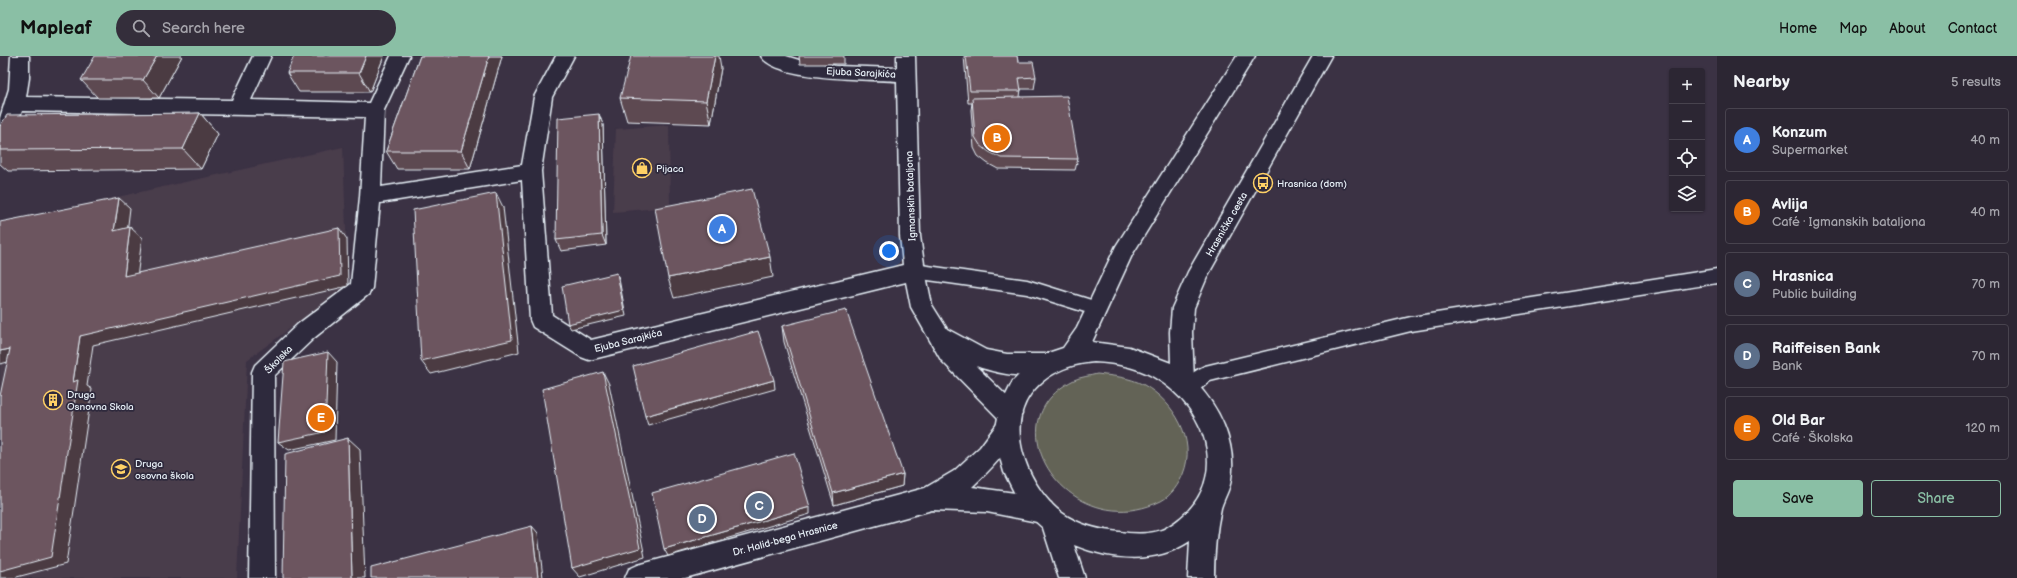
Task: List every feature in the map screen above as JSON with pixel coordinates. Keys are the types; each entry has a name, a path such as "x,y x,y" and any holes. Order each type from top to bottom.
{"street":[{"path":"0,141 16,104 22,72 20,56"},
{"path":"238,107 262,56"},
{"path":"16,104 375,110 400,56"},
{"name":"Ejuba Sarajkića","path":"565,56 542,97 531,171 541,320 589,350 914,271"},
{"name":"Ejuba Sarajkića","path":"770,56 783,63 807,70 906,65"},
{"path":"1071,355 1085,335 1123,252 1246,56"},
{"name":"Hrasnička cesta","path":"1185,386 1181,332 1184,308 1199,272 1322,56"},
{"name":"Igmanskih bataljona","path":"906,65 910,236 914,271 922,307 949,354 981,387 1009,421"},
{"name":"Školska","path":"262,578 263,372 306,331 361,288 370,197 375,110"},
{"path":"370,197 531,171"},
{"name":"Igmanskih bataljona","path":"936,331 960,349 988,361 1019,367 1049,364"},
{"path":"932,498 963,479 988,455 1009,421 1020,390 1038,371 1049,364 1071,355 1094,352 1118,353 1141,359 1163,370 1185,386 1205,410 1216,434 1221,459 1218,484 1209,507 1201,550 1201,578"},
{"path":"1009,421 1008,450 1015,471 1026,492 1048,516 1072,578"},
{"path":"932,498 960,497 1015,503 1048,516 1085,538 1121,546 1156,544 1187,530 1209,507"},
{"name":"Dr. Halid-bega Hrasnice","path":"638,578 932,498"}],"lane":[{"path":"914,271 1027,287 1098,309"},
{"path":"1185,386 1205,374 1411,324 1717,276"}],"shaded area":[{"name":"Pijaca","path":"669,125 670,207 613,212 616,129"},
{"name":"Druga osovna škola","path":"343,147 348,286 247,360 237,578 0,578 0,223"}],"green space":[{"path":"1097,374 1115,376 1144,385 1165,401 1180,423 1185,435 1187,461 1177,486 1161,501 1128,510 1097,507 1071,493 1051,473 1040,449 1038,423 1049,399 1074,380"}],"building":[{"path":"95,56 157,56 143,80 81,80"},
{"path":"294,56 366,56 359,73 287,73"},
{"path":"420,56 489,56 461,151 386,151"},
{"path":"631,56 715,56 706,101 620,98"},
{"path":"966,56 1017,56 1018,62 1033,62 1036,77 1019,78 1021,91 970,91"},
{"path":"1067,96 1078,159 1001,158 989,152 980,145 975,137 972,98"},
{"path":"200,113 183,149 0,150 0,126 7,115"},
{"path":"599,114 602,235 556,240 558,118"},
{"path":"752,189 770,257 668,278 655,208"},
{"path":"496,193 512,340 421,361 413,210"},
{"name":"Druga Osnovna Skola","path":"119,198 114,231 130,227 124,276 339,228 340,276 80,336 73,382 78,380 51,557 0,571 0,396 10,349 0,351 0,222"},
{"path":"617,273 624,310 568,324 562,286"},
{"path":"846,310 903,474 833,493 782,326"},
{"path":"758,331 774,380 645,416 633,366"},
{"path":"328,352 325,432 278,442 284,362"},
{"path":"603,372 640,548 572,568 542,389"},
{"path":"348,438 352,578 283,578 285,454"},
{"path":"794,453 810,507 664,549 652,493"},
{"path":"532,526 538,578 371,578 371,568"}],"place":[{"name":"Avlija","path":"997,138"},
{"name":"Pijaca","path":"642,168"},
{"name":"Hrasnica (dom)","path":"1263,183"},
{"name":"Konzum","path":"722,229"},
{"name":"Druga Osnovna Skola","path":"53,400"},
{"name":"Old Bar","path":"321,418"},
{"name":"Druga osovna škola","path":"121,469"},
{"name":"Hrasnica","path":"759,506"},
{"name":"Raiffeisen Bank","path":"702,519"}]}
